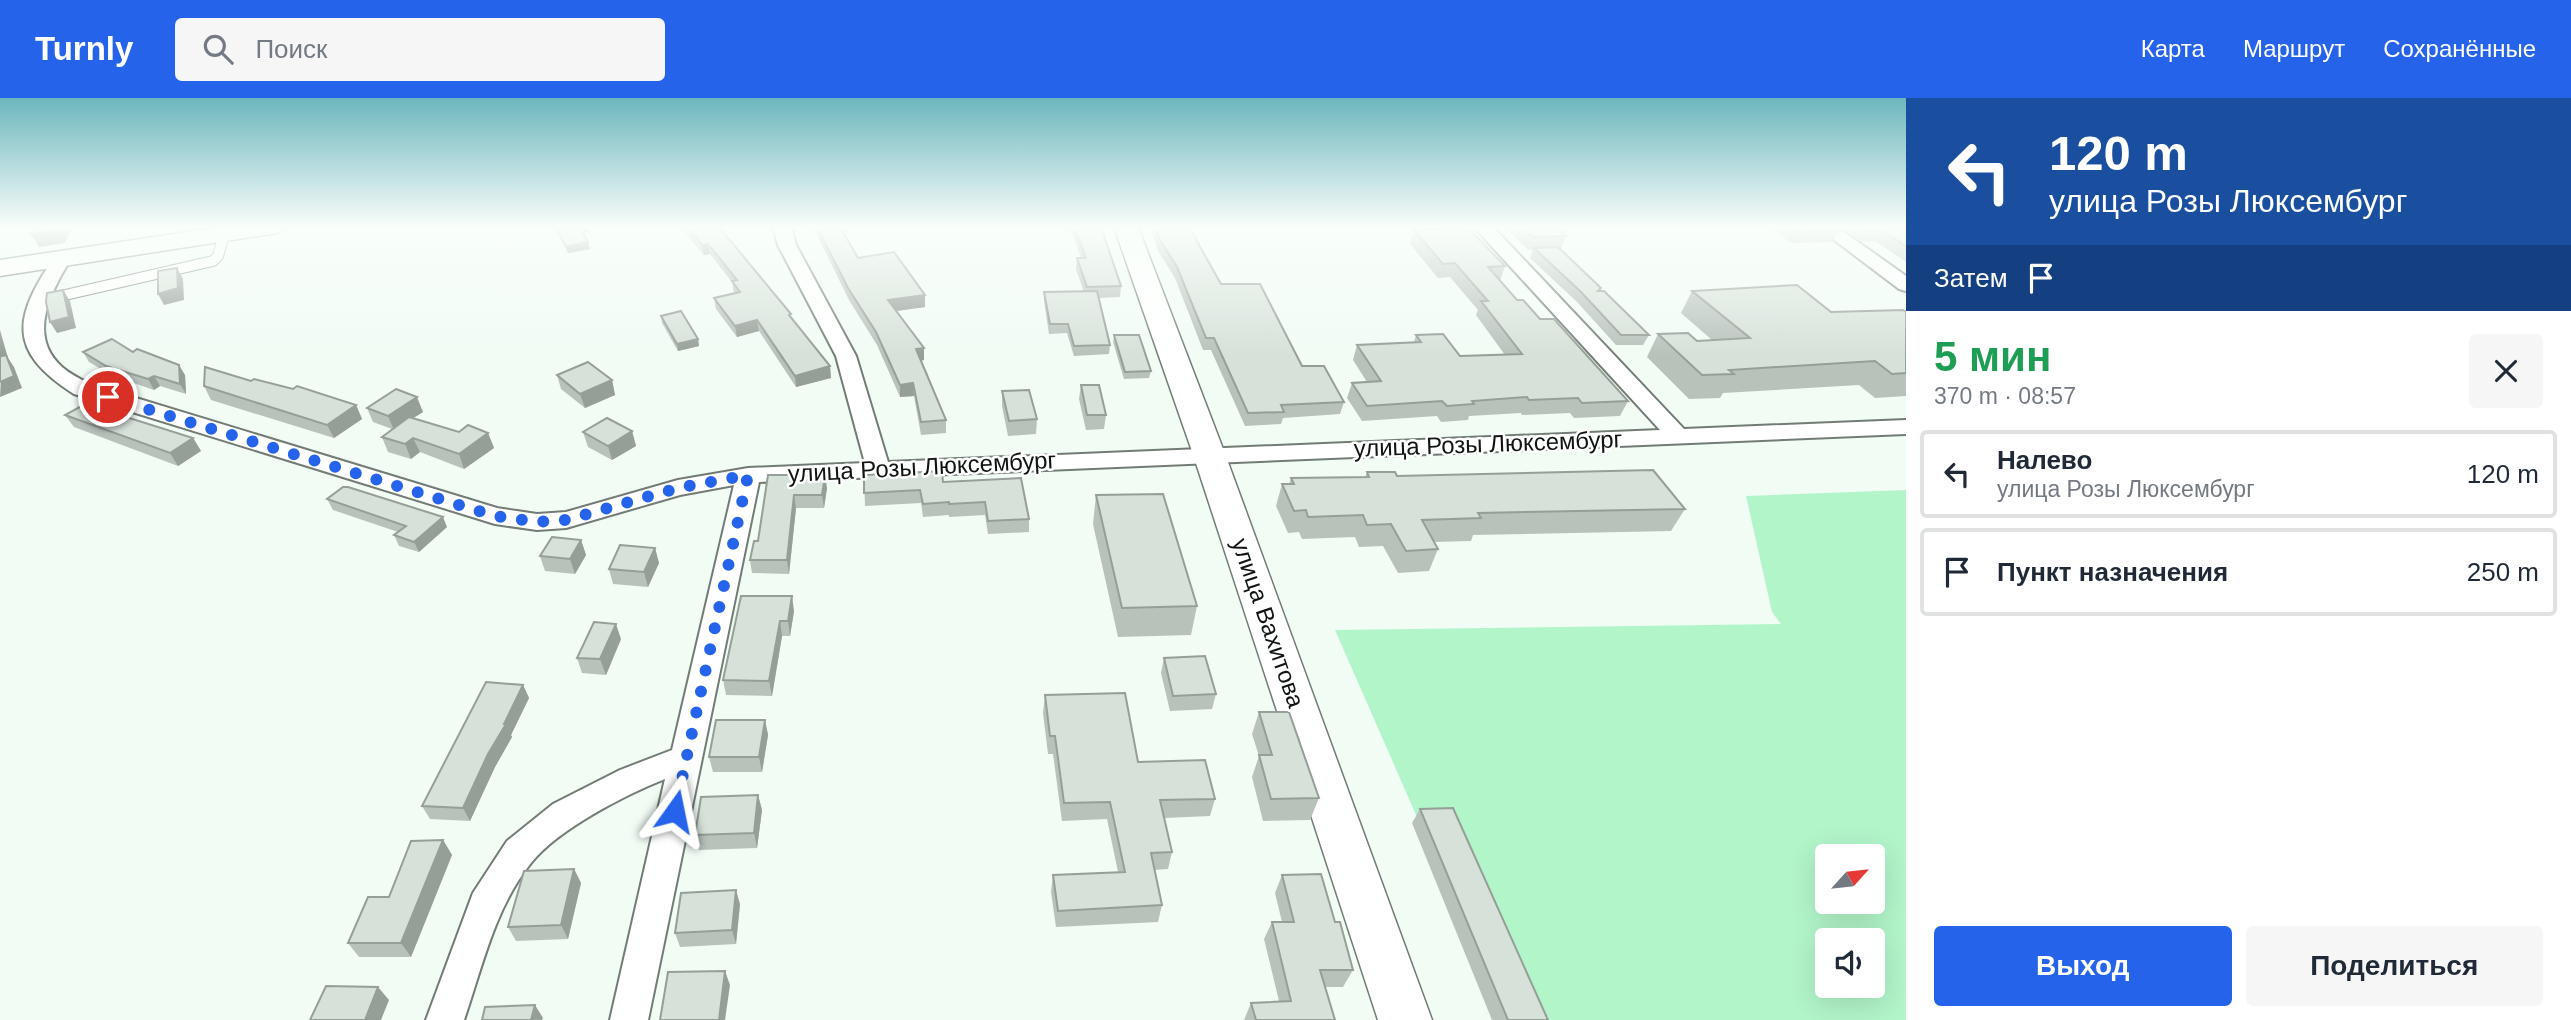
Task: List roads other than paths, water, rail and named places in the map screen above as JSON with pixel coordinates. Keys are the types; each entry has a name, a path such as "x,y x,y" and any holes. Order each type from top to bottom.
{"main road":[{"name":"улица Вахитова","path":"1142,270 1209,454 1405,1020"}],"street":[{"name":"улица Розы Люксембург","path":"56,270 38,301 32,326 37,350 53,371 82,389 495,516 537,522 566,520 678,488 748,475 1906,426"},
{"path":"800,270 846,356 878,468"},
{"path":"1523,270 1678,436"},
{"path":"1885,270 1906,285"},
{"path":"629,1020 748,475"},
{"path":"444,1020 486,905 519,852 565,814 631,779 686,758"}],"lane":[{"path":"38,301 174,270"}]}
